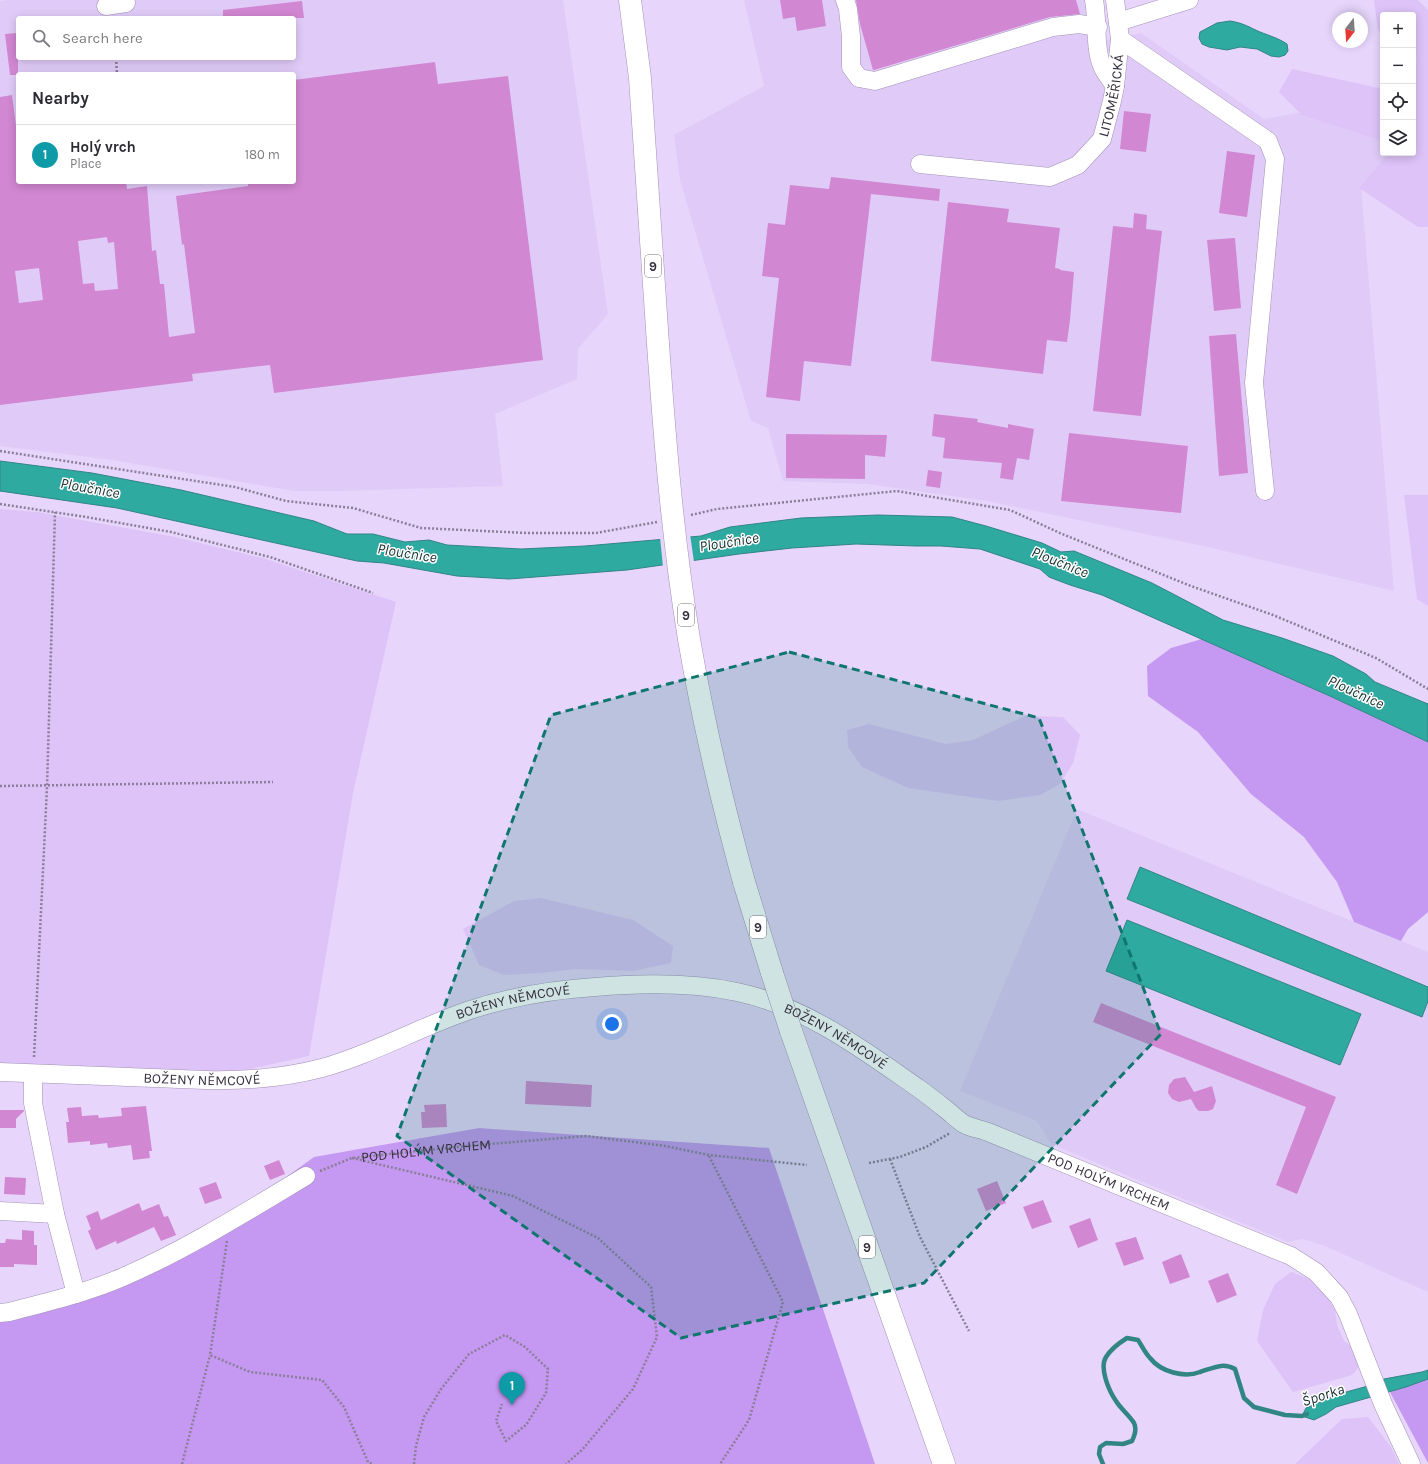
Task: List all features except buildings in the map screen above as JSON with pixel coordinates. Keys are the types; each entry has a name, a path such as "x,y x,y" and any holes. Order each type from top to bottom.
{"main road":[{"path":"623,0 640,78"},
{"name":"9","path":"630,0 640,78 647,189 672,508 681,581 702,712 723,804 744,882 772,973 791,1031 944,1464"},
{"name":"9","path":"640,78 645,0"}],"street":[{"path":"845,0 848,9 851,37 851,67 859,78 875,81 1053,27 1078,24 1098,26"},
{"path":"1094,0 1098,26 1099,55 1103,68 1115,86"},
{"name":"LITOMĚŘICKÁ","path":"920,164 1050,177 1078,165 1102,139 1108,118 1115,86 1119,31 1115,0"},
{"path":"1189,0 1119,31 1268,141 1275,159 1254,383 1265,491"},
{"path":"106,6 126,3"},
{"name":"BOŽENY NĚMCOVÉ","path":"0,1072 205,1080 263,1079 301,1073 323,1067 368,1052 466,1011 508,999 557,990 624,984 696,986 737,992 765,999 810,1018 873,1057 925,1093 965,1124"},
{"path":"33,1074 33,1103 56,1214 76,1294"},
{"name":"POD HOLÝM VRCHEM","path":"965,1124 988,1132 1291,1256 1316,1272 1339,1297 1348,1314 1383,1404 1411,1464"},
{"path":"0,1313 9,1312 76,1294 121,1278 177,1252 306,1176"},
{"path":"0,1211 56,1214"}],"path":[{"path":"116,60 117,72"},
{"path":"0,451 235,487 286,501 353,508 421,528 527,533 596,533 664,520"},
{"path":"687,516 717,509 897,491 1010,510 1062,534 1192,586 1273,615 1376,658 1428,689"},
{"path":"0,504 171,532 270,557 373,593"},
{"path":"33,1074 47,787 55,512"},
{"path":"0,786 47,787 273,782"},
{"path":"869,1163 890,1159 926,1148 965,1124"},
{"name":"POD HOLÝM VRCHEM","path":"306,1176 352,1158 466,1146 586,1136 665,1146 709,1156 807,1165"},
{"path":"709,1156 783,1302 750,1420 720,1464"},
{"path":"352,1158 513,1196 598,1238 651,1287 657,1337 633,1390 582,1450 566,1464"},
{"path":"890,1159 920,1237 969,1332"},
{"path":"182,1464 210,1355 231,1221"},
{"path":"414,1464 416,1446 424,1417 441,1389 469,1354 505,1335 525,1347 548,1369 546,1392 526,1425 506,1440 496,1421 502,1404"},
{"path":"210,1355 250,1372 322,1380 344,1407 368,1462 372,1464"}],"highlighted area":[{"path":"789,652 1039,718 1161,1034 924,1283 681,1338 397,1136 551,715"}],"shaded area":[{"path":"563,0 608,314 578,349 577,379 495,414 503,486 294,491 112,460 0,446 0,1"},
{"path":"744,0 1101,0 1106,41 1141,33 1264,119 1303,112 1380,138 1380,156 1393,156 1361,186 1394,591 1203,546 987,501 867,484 783,481 768,428 751,421 680,180 674,135 764,86"},
{"path":"1374,0 1418,0 1428,10 1428,227 1418,227 1359,188 1386,156 1416,156 1416,12 1380,12 1380,32 1378,30"},
{"path":"1292,69 1380,88 1380,140 1302,115 1279,92"},
{"path":"1404,495 1428,495 1428,606 1417,599"},
{"path":"0,509 37,512 175,537 266,559 396,602 353,793 309,1056 226,1074 0,1064"},
{"path":"1202,639 1428,742 1428,912 1408,929 1401,941 1354,922 1337,882 1304,837 1251,794 1198,732 1148,696 1147,666 1171,648"},
{"path":"1025,716 1063,717 1080,735 1073,763 1060,784 1040,795 998,801 908,788 862,767 848,747 847,730 869,724 946,744 973,740"},
{"path":"1077,809 1428,952 1428,1292 1325,1246 1303,1239 1288,1242 1051,1144 1037,1121 960,1091"},
{"path":"541,898 633,920 673,946 671,963 633,971 576,969 504,975 479,965 463,929 514,901"},
{"path":"479,1128 769,1148 875,1464 0,1464 0,1311 172,1260 314,1157"},
{"path":"1291,1272 1308,1278 1325,1294 1335,1310 1337,1325 1344,1341 1350,1345 1359,1365 1352,1375 1293,1392 1257,1341 1263,1310 1275,1284"},
{"path":"1428,1379 1428,1463 1390,1392"},
{"path":"1368,1417 1391,1447 1399,1464 1295,1464 1342,1419"}],"water":[{"path":"1230,21 1242,24 1280,40 1287,44 1288,51 1285,55 1279,57 1271,56 1257,49 1240,47 1227,50 1209,47 1202,44 1199,38 1200,32 1217,23"},
{"name":"Ploučnice","path":"0,461 92,473 181,490 314,521 347,534 373,534 405,542 429,540 447,545 521,549 585,546 701,536 730,527 801,518 878,515 952,517 1042,543 1061,552 1074,551 1152,583 1223,620 1282,638 1333,656 1366,674 1375,682 1428,704 1428,742 1332,697 1102,595 1049,577 1040,569 980,549 941,546 856,544 792,548 739,554 627,570 509,579 457,576 384,563 357,561 117,508 0,491"},
{"path":"1140,867 1428,987 1428,1001 1422,1017 1127,899"},
{"path":"1127,920 1361,1014 1340,1065 1106,971"},
{"path":"1428,1370 1428,1379 1406,1387 1336,1407 1314,1420 1302,1416 1306,1408 1339,1394 1368,1386 1384,1379"}],"pier":[{"path":"690,534 694,562 663,567 660,537"}],"waterway":[{"name":"Šporka","path":"1103,1464 1099,1454 1100,1447 1106,1443 1123,1444 1132,1441 1135,1432 1134,1423 1113,1397 1104,1373 1104,1362 1106,1357 1115,1346 1127,1338 1138,1340 1150,1358 1166,1370 1180,1374 1194,1374 1218,1366 1231,1367 1235,1369 1244,1398 1254,1407 1285,1415 1302,1416 1307,1414"}],"place":[{"name":"Holý vrch","path":"512,1405"}]}
